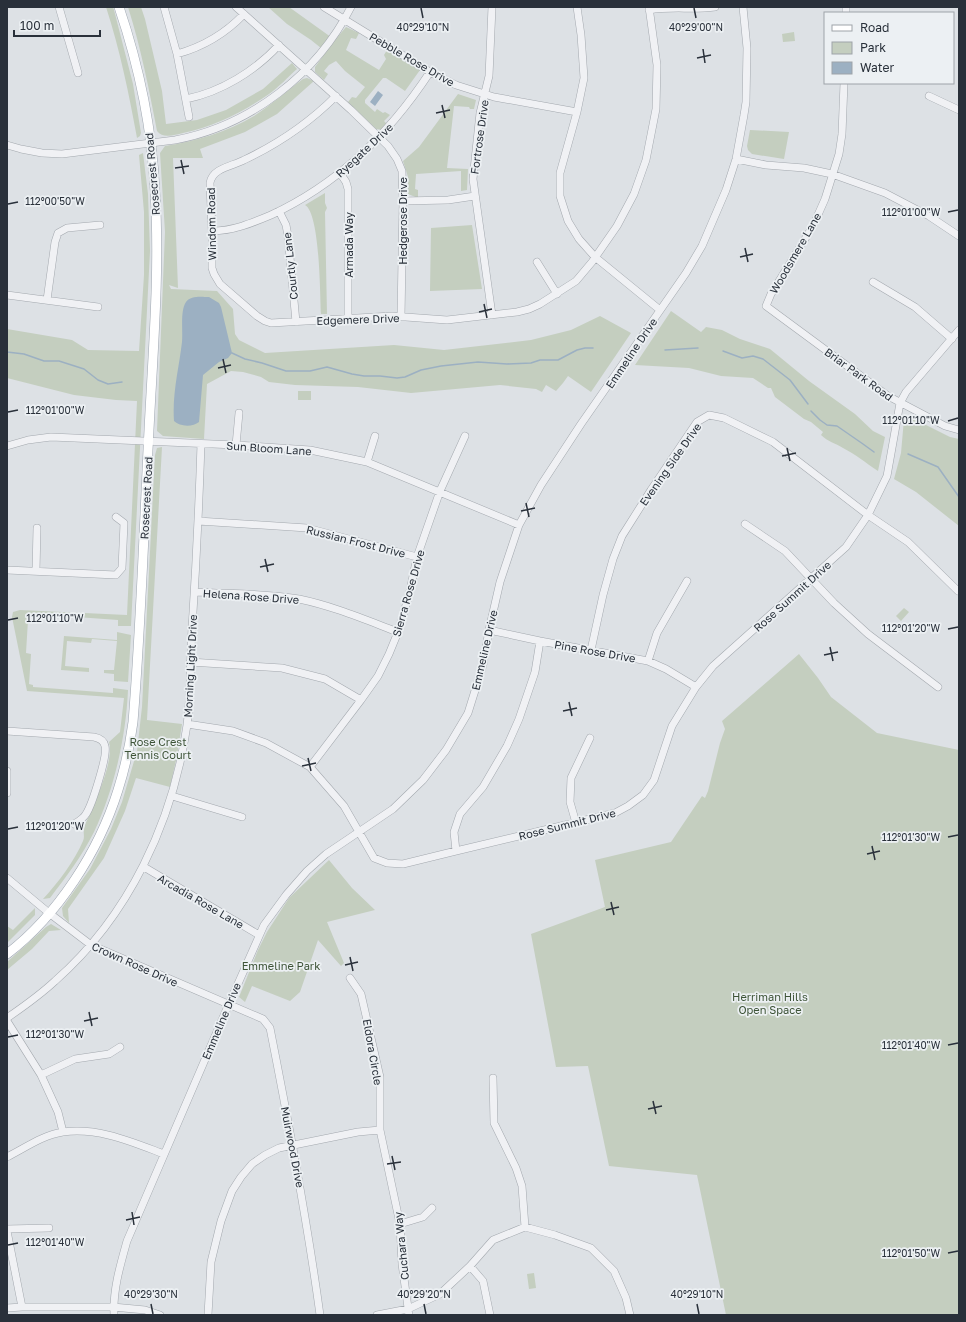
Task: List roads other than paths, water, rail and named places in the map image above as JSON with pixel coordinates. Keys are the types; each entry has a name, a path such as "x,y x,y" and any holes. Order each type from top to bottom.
{"main road":[{"name":"Rosecrest Road","path":"7,954 48,914 75,879 94,848 109,816 118,790 128,754 133,722 136,688 157,238 155,190 144,104 135,62 119,7"}],"street":[{"path":"58,7 78,73"},
{"path":"165,7 177,54 189,116"},
{"name":"Hedgerose Drive","path":"236,7 336,96 391,150 401,167 403,201 401,317"},
{"name":"Pebble Rose Drive","path":"324,7 430,72 456,85 485,95 577,112"},
{"path":"7,145 42,153 62,154 192,136 226,124 272,98 306,69 323,49 344,20 351,7"},
{"name":"Fortrose Drive","path":"492,7 489,76 480,112 473,175 492,315"},
{"path":"577,7 581,35 584,78 577,112 560,173 560,196 568,221 579,239 595,257 660,310"},
{"path":"649,9 693,9 715,7"},
{"name":"Emmeline Drive","path":"114,1315 113,1307 118,1272 127,1241 228,1005 264,925 286,895 307,871 326,854 393,809 423,780 446,750 468,713 483,665 500,582 519,524 545,478 686,274 702,246 726,190 736,159 746,102 747,48 743,7"},
{"name":"Edgemere Drive","path":"215,276 220,284 262,320 271,323 392,316 447,320 529,309 557,294 576,281 617,226 634,194 646,160 656,109 657,65 649,9"},
{"path":"177,54 194,48 213,38 244,14"},
{"path":"186,99 204,94 233,81 254,67 279,45"},
{"name":"Ryegate Drive","path":"212,231 225,231 239,228 279,211 312,192 340,173 362,155 379,138 407,106 430,72"},
{"name":"Woodsmere Lane","path":"766,306 771,294 814,226 825,199 839,154 842,134 844,84"},
{"name":"Windom Road","path":"215,276 212,268 210,183 213,175 218,171 255,155 281,140 306,123 336,96"},
{"path":"929,96 959,110"},
{"path":"736,159 766,165 804,168 832,174 885,193 929,216 959,236"},
{"name":"Armada Way","path":"340,173 346,182 348,189 348,319"},
{"path":"403,201 448,200 475,196"},
{"name":"Courtly Lane","path":"279,211 286,225 288,236 296,322"},
{"path":"46,300 55,242 58,234 67,228 100,225"},
{"path":"537,262 557,294"},
{"path":"873,282 915,307 952,339"},
{"path":"7,295 98,307"},
{"name":"Briar Park Road","path":"766,306 888,396 945,426 959,430"},
{"name":"Rose Summit Drive","path":"187,724 233,731 266,743 310,767 344,806 374,858 387,863 403,864 615,813 643,795 654,780 672,726 696,687 713,666 846,547 868,515 887,476 900,403 906,392 959,330"},
{"path":"236,445 239,414"},
{"name":"Evening Side Drive","path":"591,650 603,595 613,559 622,536 697,422 709,415 724,418 773,442 868,515 908,542 958,591"},
{"path":"367,462 375,436"},
{"name":"Sierra Rose Drive","path":"310,767 378,676 398,632 409,595 417,557 440,491 465,436"},
{"name":"Sun Bloom Lane","path":"7,446 28,440 51,437 236,445 310,450 367,462 519,524"},
{"name":"Morning Light Drive","path":"63,1132 58,1112 42,1075 7,1020 56,981 91,945 125,899 144,867 159,833 172,796 187,724 202,444"},
{"path":"7,570 116,575 122,568 124,523 116,517"},
{"name":"Russian Frost Drive","path":"198,521 307,528 417,557"},
{"path":"745,524 785,551 834,602 868,634 938,687"},
{"path":"36,572 37,528"},
{"path":"648,661 657,633 687,581"},
{"name":"Helena Rose Drive","path":"194,592 276,596 297,599 334,608 398,632"},
{"name":"Pine Rose Drive","path":"489,630 648,661 666,669 696,687"},
{"path":"456,851 454,832 460,814 483,786 507,746 519,719 535,672 540,641"},
{"path":"190,662 282,668 325,679 361,700"},
{"path":"7,732 94,737 99,738 105,744 106,755 87,813 83,818 74,824"},
{"path":"576,823 570,802 571,778 590,738"},
{"path":"7,771 7,793"},
{"path":"172,796 242,817"},
{"name":"Arcadia Rose Lane","path":"144,867 259,935"},
{"name":"Crown Rose Drive","path":"7,878 48,914 91,945 228,1005"},
{"name":"Eldora Circle","path":"350,978 361,994 380,1077 380,1130"},
{"name":"Muirwood Drive","path":"228,1005 263,1020 270,1028 293,1145 309,1237 320,1315"},
{"path":"42,1075 76,1059 109,1054 120,1047"},
{"path":"494,1078 494,1123 518,1174 522,1186 525,1227"},
{"path":"208,1315 211,1262 221,1221 232,1191 252,1164 279,1148 358,1132 380,1130"},
{"name":"Cuchara Way","path":"380,1130 400,1224 402,1264 409,1312"},
{"path":"7,1157 42,1139 63,1132 87,1132 117,1136 164,1154"},
{"path":"400,1224 424,1217 432,1208"},
{"path":"377,1315 409,1312 440,1294 470,1266 493,1240 525,1227 555,1235 591,1248 614,1271 626,1298 630,1315"},
{"path":"22,1307 7,1230 49,1228"},
{"path":"470,1266 483,1281 490,1315"},
{"path":"7,1308 113,1307 145,1310 160,1315"}],"water":[{"path":"378,91 383,95 375,106 370,102"},
{"path":"209,297 219,303 221,307 232,353 228,358 219,362 203,375 199,422 186,426 174,421 175,391 182,342 183,310 186,302 191,298"}],"waterway":[{"path":"232,353 245,359 286,371 310,371 327,367 364,376 397,378 405,377 421,370 441,366 478,362 507,364 531,363 540,360 558,360 577,350 593,348"},
{"path":"665,350 698,348"},
{"path":"723,351 742,358 753,356 763,359 790,380 808,404"},
{"path":"7,352 24,354 44,361 59,361 84,369 98,380 108,384 122,382"},
{"path":"811,411 827,425 837,426 874,452"},
{"path":"908,454 938,467 959,497"}],"park label":[{"name":"Rose Crest Tennis Court","path":"158,747"},
{"name":"Emmeline Park","path":"281,965"},
{"name":"Herriman Hills Open Space","path":"770,1002"}]}
